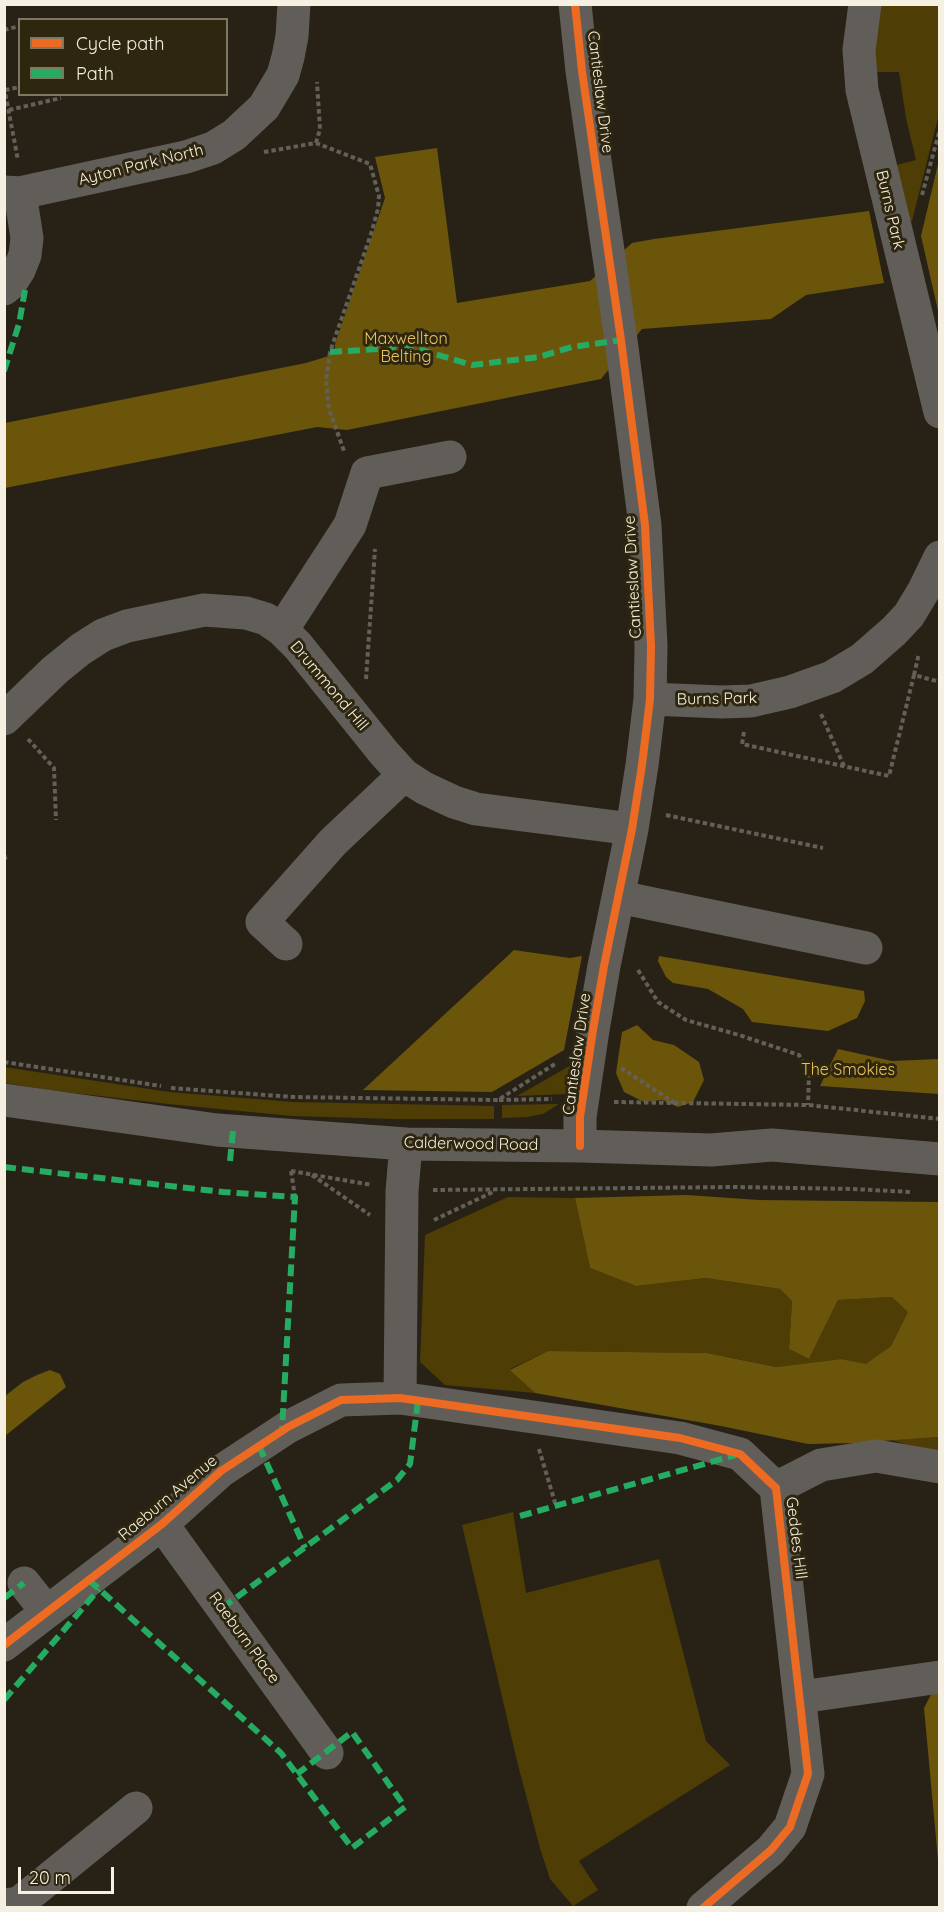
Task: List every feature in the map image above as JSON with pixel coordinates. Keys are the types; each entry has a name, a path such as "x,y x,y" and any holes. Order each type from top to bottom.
{"street":[{"name":"Ayton Park North","path":"12,192 186,157 213,148 234,135 264,107 282,75 292,36 294,4"},
{"name":"Cantieslaw Drive","path":"575,4 582,71 645,525 651,646 650,699 642,765 632,829 593,1030 580,1117 580,1146"},
{"name":"Burns Park","path":"865,4 859,50 862,90 939,412"},
{"path":"4,289 19,270 25,255 27,238 12,192"},
{"path":"282,630 350,525 367,473 450,457"},
{"name":"Burns Park","path":"650,699 751,701 790,692 832,677 862,659 909,615 924,590 939,557"},
{"name":"Drummond Hill","path":"6,718 55,670 81,648 103,634 127,626 204,610 246,613 266,619 282,630 298,646 404,775 437,795 476,809 632,829"},
{"path":"286,944 262,922 333,842 404,775"},
{"path":"619,897 866,948"},
{"name":"Calderwood Road","path":"4,1100 217,1130 406,1144 711,1150 772,1145 939,1159"},
{"path":"400,1398 402,1191 406,1144"},
{"name":"Geddes Hill","path":"400,1398 680,1438 740,1454 776,1488 808,1774 790,1827 771,1850 708,1906"},
{"name":"Raeburn Avenue","path":"4,1645 162,1524 221,1471 288,1427 340,1401 400,1398"},
{"path":"776,1488 821,1465 876,1456 939,1467"},
{"name":"Raeburn Place","path":"162,1524 327,1753"},
{"path":"24,1583 47,1612"},
{"path":"801,1697 939,1677"},
{"path":"4,1905 19,1903 136,1808"}],"path":[{"path":"5,88 20,172 12,192"},
{"path":"9,110 62,98"},
{"path":"922,196 939,129"},
{"path":"261,153 316,143 370,164 379,196 378,209 372,234 330,352 326,381 330,409 347,459 367,473"},
{"path":"349,709 364,697 376,542"},
{"path":"745,727 742,744 889,776 914,675 939,682"},
{"path":"817,704 844,766"},
{"path":"6,718 54,768 56,820"},
{"path":"663,815 823,848"},
{"path":"632,962 658,1002 686,1020 799,1055 809,1072 808,1105"},
{"path":"498,1100 559,1061"},
{"path":"4,1062 169,1088 293,1097 553,1099"},
{"path":"616,1065 676,1103"},
{"path":"607,1101 808,1105 939,1119"},
{"path":"291,1171 295,1197"},
{"path":"530,1416 556,1506"}],"shaded area":[{"path":"876,5 939,5 939,114 912,221 905,223 893,166 916,160 906,118 899,72 874,72"},
{"path":"573,1064 567,1094 517,1096"},
{"path":"4,1067 169,1092 293,1102 494,1106 494,1119 292,1116 168,1104 5,1083"},
{"path":"559,1104 543,1114 502,1118 502,1105"},
{"path":"508,1197 575,1198 590,1268 636,1286 706,1278 780,1289 792,1301 789,1349 809,1359 838,1300 892,1297 909,1311 891,1346 866,1365 841,1359 776,1367 707,1353 548,1351 510,1369 535,1393 445,1385 420,1362 425,1235"},
{"path":"939,1437 939,1456 892,1440"},
{"path":"513,1512 526,1593 659,1559 706,1741 730,1765 579,1861 598,1890 573,1906 550,1879 540,1848 517,1761 462,1525"}],"green space":[{"name":"Maxwellton Belting","path":"437,148 457,303 590,281 632,243 869,211 884,283 806,295 771,319 642,329 601,379 347,430 317,427 5,488 5,423 306,363 335,354 335,344 385,198 375,157"},
{"path":"940,160 939,315 921,236"},
{"path":"514,950 570,958 582,956 564,1050 492,1092 363,1090"},
{"path":"659,956 864,991 865,1001 857,1018 828,1031 752,1022 743,1009 708,989 673,983 666,977 658,961"},
{"path":"637,1025 653,1040 674,1045 699,1062 704,1080 693,1102 678,1107 662,1100 644,1102 624,1092 616,1073 622,1032"},
{"name":"The Smokies","path":"838,1049 892,1061 939,1059 939,1094 820,1086"},
{"path":"687,1195 759,1200 939,1202 939,1437 808,1444 535,1393 510,1370 548,1351 707,1353 776,1367 841,1359 866,1364 891,1346 908,1312 892,1297 838,1300 809,1359 789,1349 792,1301 780,1289 706,1278 636,1286 590,1268 575,1198"},
{"path":"50,1370 60,1374 66,1387 5,1436 5,1396 23,1382"},
{"path":"934,1689 939,1691 939,1871 924,1708"}],"marked path":[{"path":"4,371 19,324 25,290"},
{"path":"330,352 411,347 472,365 539,357 572,347 621,340"},
{"path":"230,1161 233,1131"},
{"path":"4,1167 223,1192 295,1197 282,1431"},
{"path":"222,1608 397,1480 410,1464 418,1401"},
{"path":"259,1446 305,1548"},
{"path":"520,1516 736,1455"},
{"path":"89,1580 281,1753 352,1848 405,1807 352,1732 297,1774"},
{"path":"4,1598 24,1583"},
{"path":"4,1700 99,1589"}],"cycle path":[{"path":"575,4 582,71 645,525 651,646 650,699 642,765 632,829 593,1030 580,1117 580,1146"},
{"path":"4,1645 162,1524 221,1471 288,1427 341,1400 400,1398 680,1438 740,1454 776,1488 808,1774 790,1827 771,1850 703,1908"}]}
